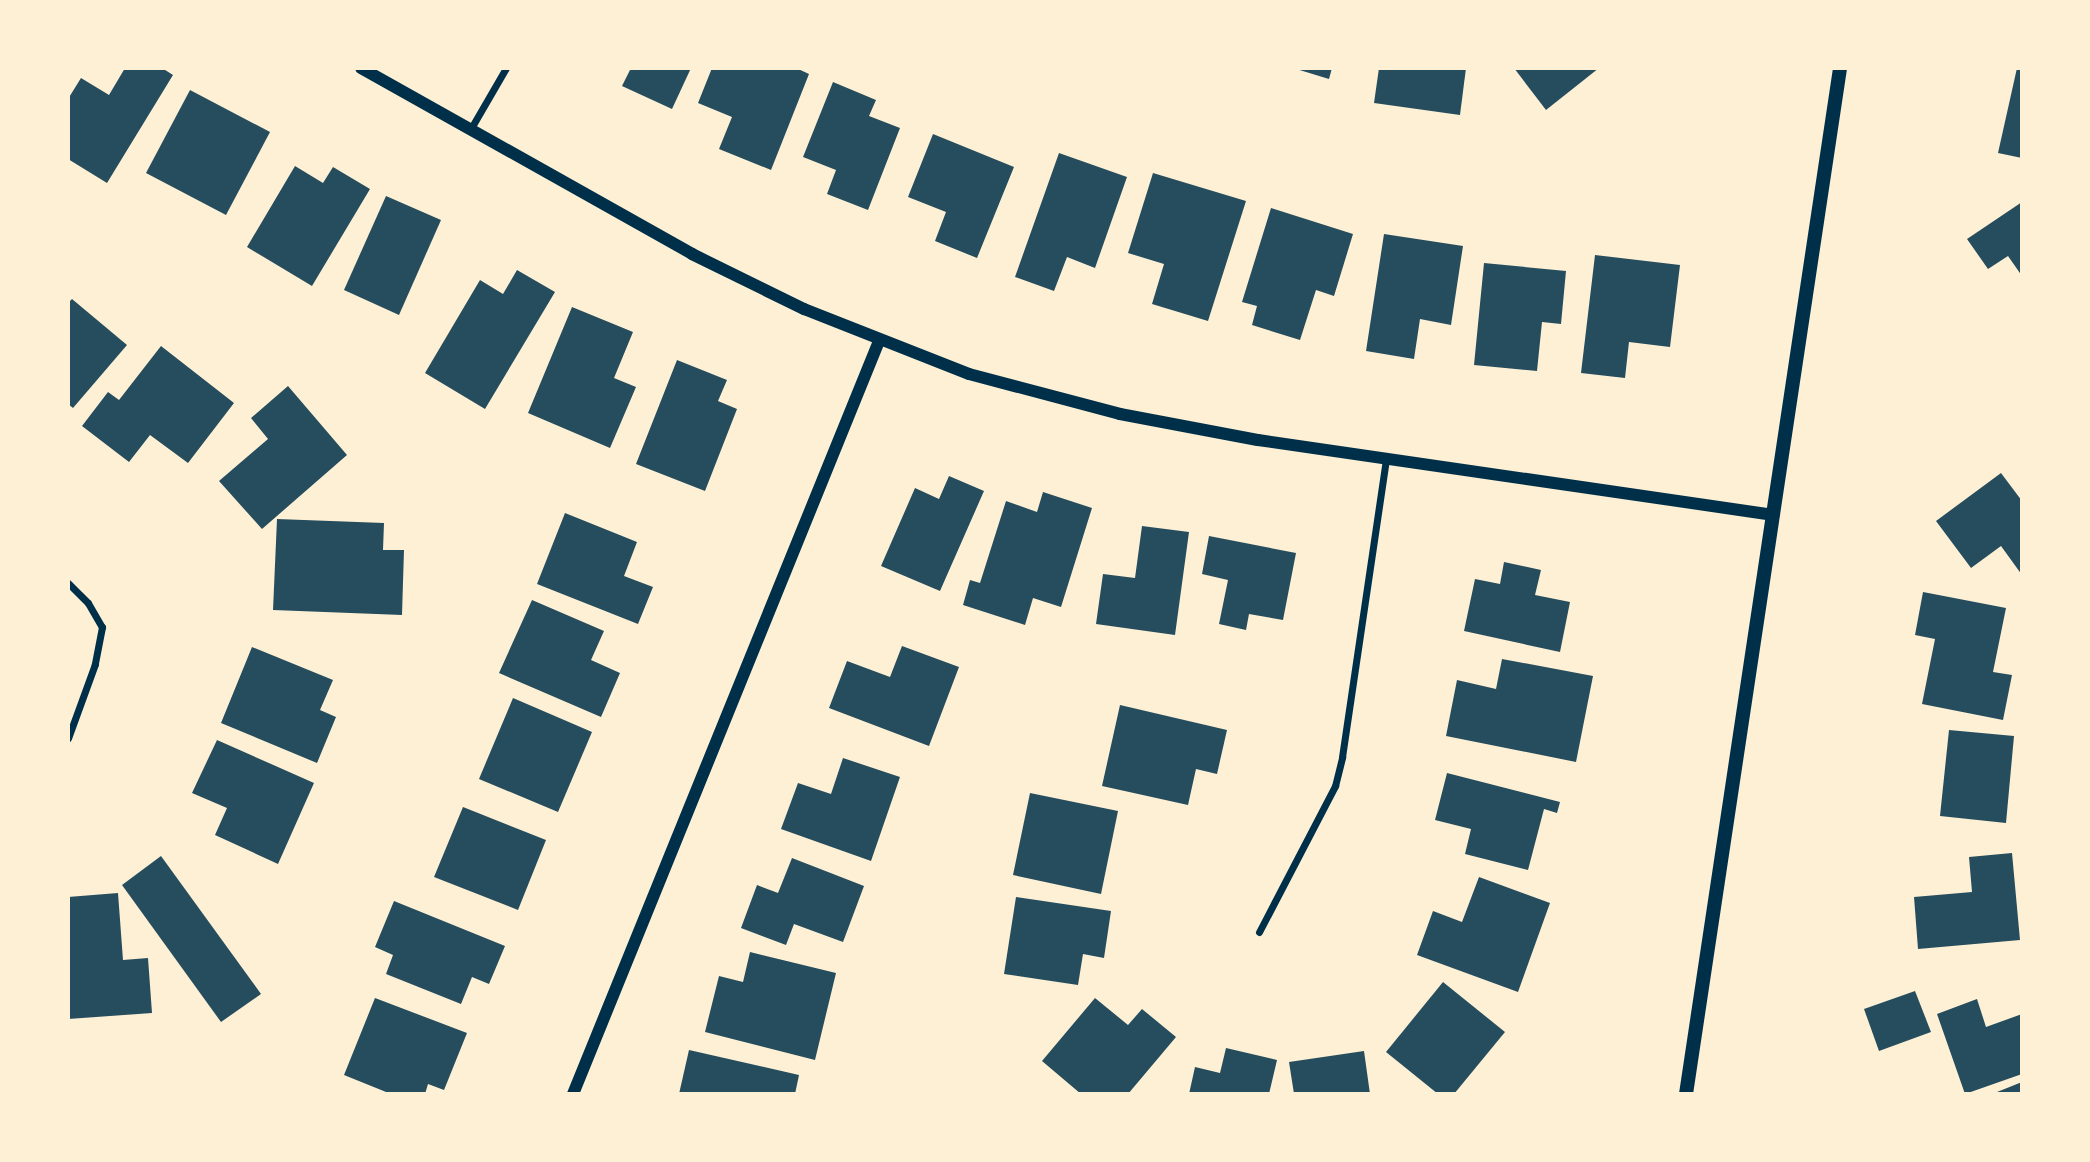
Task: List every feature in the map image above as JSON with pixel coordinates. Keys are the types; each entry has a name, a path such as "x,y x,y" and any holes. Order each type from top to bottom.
{"main road":[{"path":"1686,1094 1840,68"}],"street":[{"path":"361,68 692,254 803,309 969,374 1120,414 1258,440 1774,515"},
{"path":"470,130 506,68"},
{"path":"573,1094 879,341"},
{"path":"1259,932 1335,786 1342,757 1386,458"},
{"path":"68,583 88,603 102,627 95,664 68,738"}],"building":[{"path":"125,68 162,68 173,75 107,183 68,159 68,99 81,78 109,95"},
{"path":"631,68 691,68 672,109 622,86"},
{"path":"712,68 796,68 809,74 771,170 719,149 732,117 698,103"},
{"path":"1293,68 1332,68 1329,79"},
{"path":"1379,68 1466,68 1460,115 1374,103"},
{"path":"1514,68 1599,68 1546,110"},
{"path":"2017,68 2022,68 2022,158 1998,153"},
{"path":"833,82 876,100 869,116 900,128 868,210 827,194 836,170 803,157"},
{"path":"190,90 270,132 226,215 146,173"},
{"path":"933,134 1014,167 977,258 935,241 946,212 908,197"},
{"path":"1059,153 1127,177 1095,268 1067,257 1054,291 1015,277"},
{"path":"295,166 323,183 333,167 370,189 312,286 247,247"},
{"path":"1153,173 1246,201 1208,321 1152,304 1164,264 1128,253"},
{"path":"386,196 441,220 399,315 344,290"},
{"path":"2022,202 2022,276 2008,256 1988,269 1967,239"},
{"path":"1271,208 1353,234 1334,296 1316,290 1300,340 1252,325 1257,306 1242,302"},
{"path":"1384,234 1463,246 1451,325 1420,319 1414,359 1366,351"},
{"path":"1595,255 1680,265 1670,347 1629,342 1625,378 1581,373"},
{"path":"1484,263 1566,271 1561,324 1542,322 1537,371 1474,365"},
{"path":"517,270 555,292 485,409 425,373 480,280 503,294"},
{"path":"72,299 127,345 73,408 68,404 68,303"},
{"path":"572,307 633,332 614,378 636,387 610,448 528,413"},
{"path":"161,346 234,403 188,463 150,435 129,462 82,426 108,392 119,400"},
{"path":"677,360 727,380 718,401 737,409 705,491 636,464"},
{"path":"288,386 347,455 262,529 219,481 268,439 251,418"},
{"path":"2001,473 2022,501 2022,575 2001,546 1971,568 1936,521"},
{"path":"949,476 984,491 940,591 881,566 915,488 939,499"},
{"path":"1043,492 1092,508 1061,607 1033,598 1025,625 963,605 970,580 980,583 1006,501 1037,512"},
{"path":"565,513 637,542 624,576 653,587 638,624 537,584"},
{"path":"277,519 384,523 383,550 404,550 402,615 273,610"},
{"path":"1142,526 1189,532 1175,635 1096,624 1103,574 1135,578"},
{"path":"1209,536 1296,553 1283,620 1249,614 1246,630 1219,624 1228,580 1202,574"},
{"path":"1504,562 1541,570 1535,595 1570,602 1560,652 1464,631 1475,579 1500,584"},
{"path":"1923,592 2006,608 1993,672 2012,675 2003,720 1922,704 1935,639 1915,635"},
{"path":"532,600 604,631 591,660 620,673 601,717 499,673"},
{"path":"902,646 959,667 929,746 829,708 847,661 890,677"},
{"path":"252,647 333,680 320,710 336,717 317,763 221,723"},
{"path":"1502,659 1593,676 1576,762 1446,736 1457,680 1496,689"},
{"path":"513,698 592,732 558,812 479,779"},
{"path":"1120,705 1227,730 1217,774 1196,769 1188,805 1102,786"},
{"path":"1949,730 2014,736 2006,823 1940,816"},
{"path":"217,740 314,783 278,864 215,835 227,808 192,793"},
{"path":"843,758 900,777 871,861 781,829 798,783 831,794"},
{"path":"1447,773 1560,802 1557,813 1544,809 1528,870 1465,854 1471,829 1435,820"},
{"path":"1030,793 1118,811 1101,894 1013,875"},
{"path":"463,807 546,840 518,910 434,877"},
{"path":"2012,853 2020,940 1918,949 1914,897 1972,892 1969,857"},
{"path":"161,856 261,994 221,1022 122,885"},
{"path":"792,858 864,886 843,942 794,924 786,945 741,928 757,885 778,893"},
{"path":"1479,877 1550,903 1518,992 1417,955 1433,911 1462,922"},
{"path":"118,893 123,960 148,958 152,1013 68,1019 68,897"},
{"path":"1016,897 1111,911 1104,958 1083,954 1078,985 1004,974"},
{"path":"394,901 505,946 489,984 472,977 461,1004 386,974 393,955 375,947"},
{"path":"750,952 836,973 815,1060 705,1032 719,976 743,982"},
{"path":"1443,982 1505,1032 1454,1094 1438,1094 1386,1052"},
{"path":"1915,991 1931,1032 1879,1051 1864,1009"},
{"path":"375,998 467,1033 444,1090 428,1084 425,1094 391,1094 344,1075"},
{"path":"1095,998 1128,1025 1142,1009 1176,1037 1128,1094 1081,1094 1042,1061"},
{"path":"1977,999 1986,1027 2022,1014 2022,1074 1965,1094 1937,1014"},
{"path":"1226,1048 1277,1060 1269,1094 1189,1094 1195,1067 1220,1073"},
{"path":"689,1050 799,1075 795,1094 679,1094"},
{"path":"1364,1051 1370,1094 1294,1094 1289,1062"},
{"path":"2022,1082 2022,1094 1992,1094"}]}
